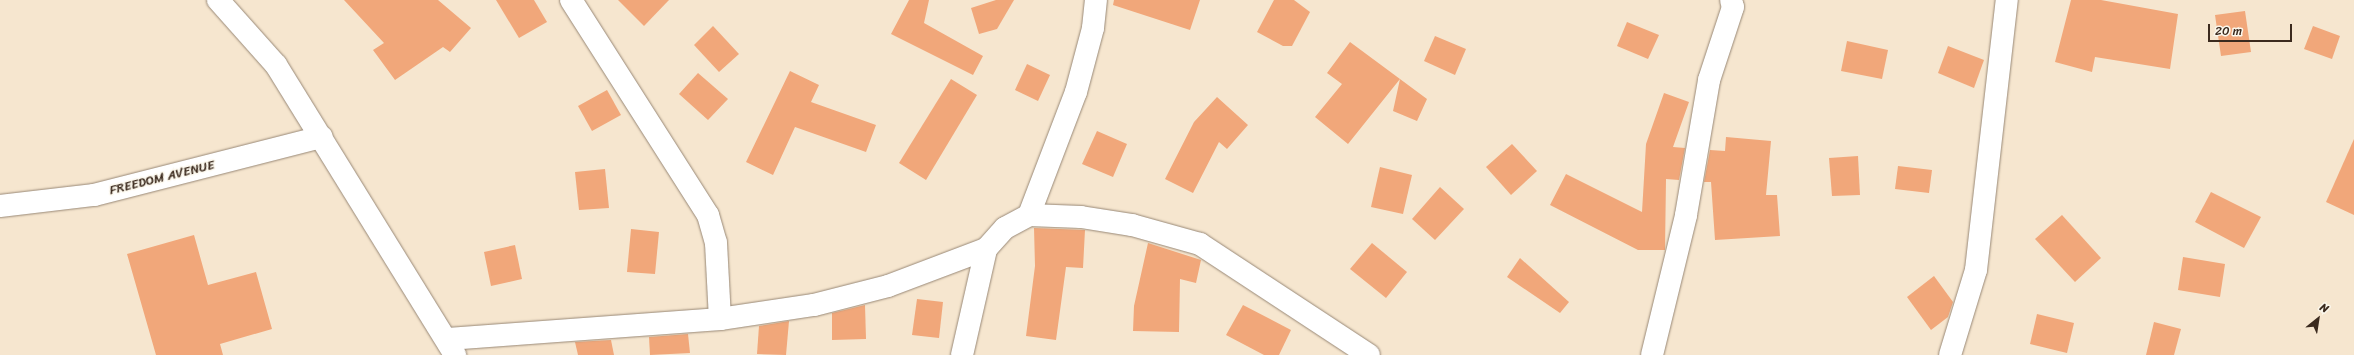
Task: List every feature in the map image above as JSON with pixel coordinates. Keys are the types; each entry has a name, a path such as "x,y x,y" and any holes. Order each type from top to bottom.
{"street":[{"path":"218,0 276,64 451,347 720,319 814,305 888,286 986,249 1005,228 1029,215 1081,217 1132,225 1200,244 1369,355"},
{"path":"571,0 708,215 716,243 720,319"},
{"path":"1029,215 1076,92 1094,28 1096,0"},
{"path":"1652,355 1686,215 1709,80 1732,7 1731,0"},
{"path":"1950,355 1976,270 2007,0"},
{"name":"FREEDOM AVENUE","path":"0,206 94,195 322,137"},
{"path":"962,355 986,249"}],"building":[{"path":"344,0 438,0 471,28 450,52 443,47 395,80 373,50 384,43"},
{"path":"496,0 534,0 547,22 519,38"},
{"path":"618,0 669,0 644,26"},
{"path":"909,0 929,0 924,23 983,56 973,75 891,34"},
{"path":"996,0 1014,0 997,29 979,34 971,8"},
{"path":"1114,0 1200,0 1190,30 1113,5"},
{"path":"1274,0 1294,0 1310,12 1292,46 1283,46 1257,32"},
{"path":"2071,0 2101,0 2178,14 2170,69 2095,57 2092,72 2055,62"},
{"path":"2245,11 2251,52 2221,56 2215,15"},
{"path":"1627,22 1659,35 1648,59 1617,46"},
{"path":"713,26 739,54 719,72 694,45"},
{"path":"2313,26 2340,36 2332,59 2304,49"},
{"path":"1435,36 1466,49 1455,75 1424,61"},
{"path":"1847,41 1888,50 1882,79 1841,71"},
{"path":"1350,42 1400,79 1348,144 1315,117 1342,84 1327,73"},
{"path":"1948,46 1984,60 1974,88 1938,73"},
{"path":"1027,64 1050,75 1038,101 1015,90"},
{"path":"790,71 819,85 811,102 876,125 866,152 795,127 773,175 746,162"},
{"path":"698,73 728,99 708,120 679,94"},
{"path":"951,79 977,95 926,180 899,163"},
{"path":"1400,79 1427,99 1417,121 1393,111"},
{"path":"607,90 621,115 592,131 578,106"},
{"path":"1664,93 1689,102 1673,147 1685,148 1679,180 1666,179 1665,250 1638,250 1550,205 1566,174 1642,212 1646,144"},
{"path":"1217,97 1248,125 1227,149 1219,142 1193,193 1165,179 1194,122"},
{"path":"1097,131 1127,144 1113,177 1082,164"},
{"path":"1726,137 1771,141 1766,195 1777,195 1780,236 1715,240 1711,182 1704,182 1710,150 1725,151"},
{"path":"2354,139 2354,215 2326,202"},
{"path":"1512,144 1537,171 1511,195 1486,167"},
{"path":"1858,156 1860,195 1832,196 1829,158"},
{"path":"1898,166 1932,170 1929,193 1895,189"},
{"path":"1380,167 1412,175 1403,214 1371,207"},
{"path":"605,169 609,208 579,210 575,172"},
{"path":"1440,187 1464,209 1435,240 1412,219"},
{"path":"2211,192 2261,217 2244,248 2195,222"},
{"path":"2062,215 2101,258 2075,282 2035,239"},
{"path":"1034,228 1085,230 1083,268 1066,267 1056,340 1026,336 1035,266"},
{"path":"631,229 659,232 655,274 627,272"},
{"path":"194,235 208,285 256,272 272,329 220,344 223,355 156,355 127,254"},
{"path":"1148,243 1201,260 1196,283 1180,279 1179,332 1133,331 1134,306"},
{"path":"1372,243 1407,272 1386,298 1350,269"},
{"path":"515,245 522,279 491,286 484,252"},
{"path":"2183,257 2225,264 2220,297 2178,290"},
{"path":"1520,258 1569,302 1560,313 1507,277"},
{"path":"1934,276 1953,302 1948,317 1931,330 1907,297"},
{"path":"917,299 943,302 939,338 912,335"},
{"path":"865,305 866,339 832,340 832,313"},
{"path":"1243,305 1291,330 1279,355 1264,355 1226,335"},
{"path":"2037,314 2074,323 2067,353 2030,344"},
{"path":"789,321 786,355 757,354 759,326"},
{"path":"2154,322 2181,329 2174,355 2146,355"},
{"path":"688,334 690,353 650,355 649,337"},
{"path":"611,340 614,355 578,355 575,342"}]}
